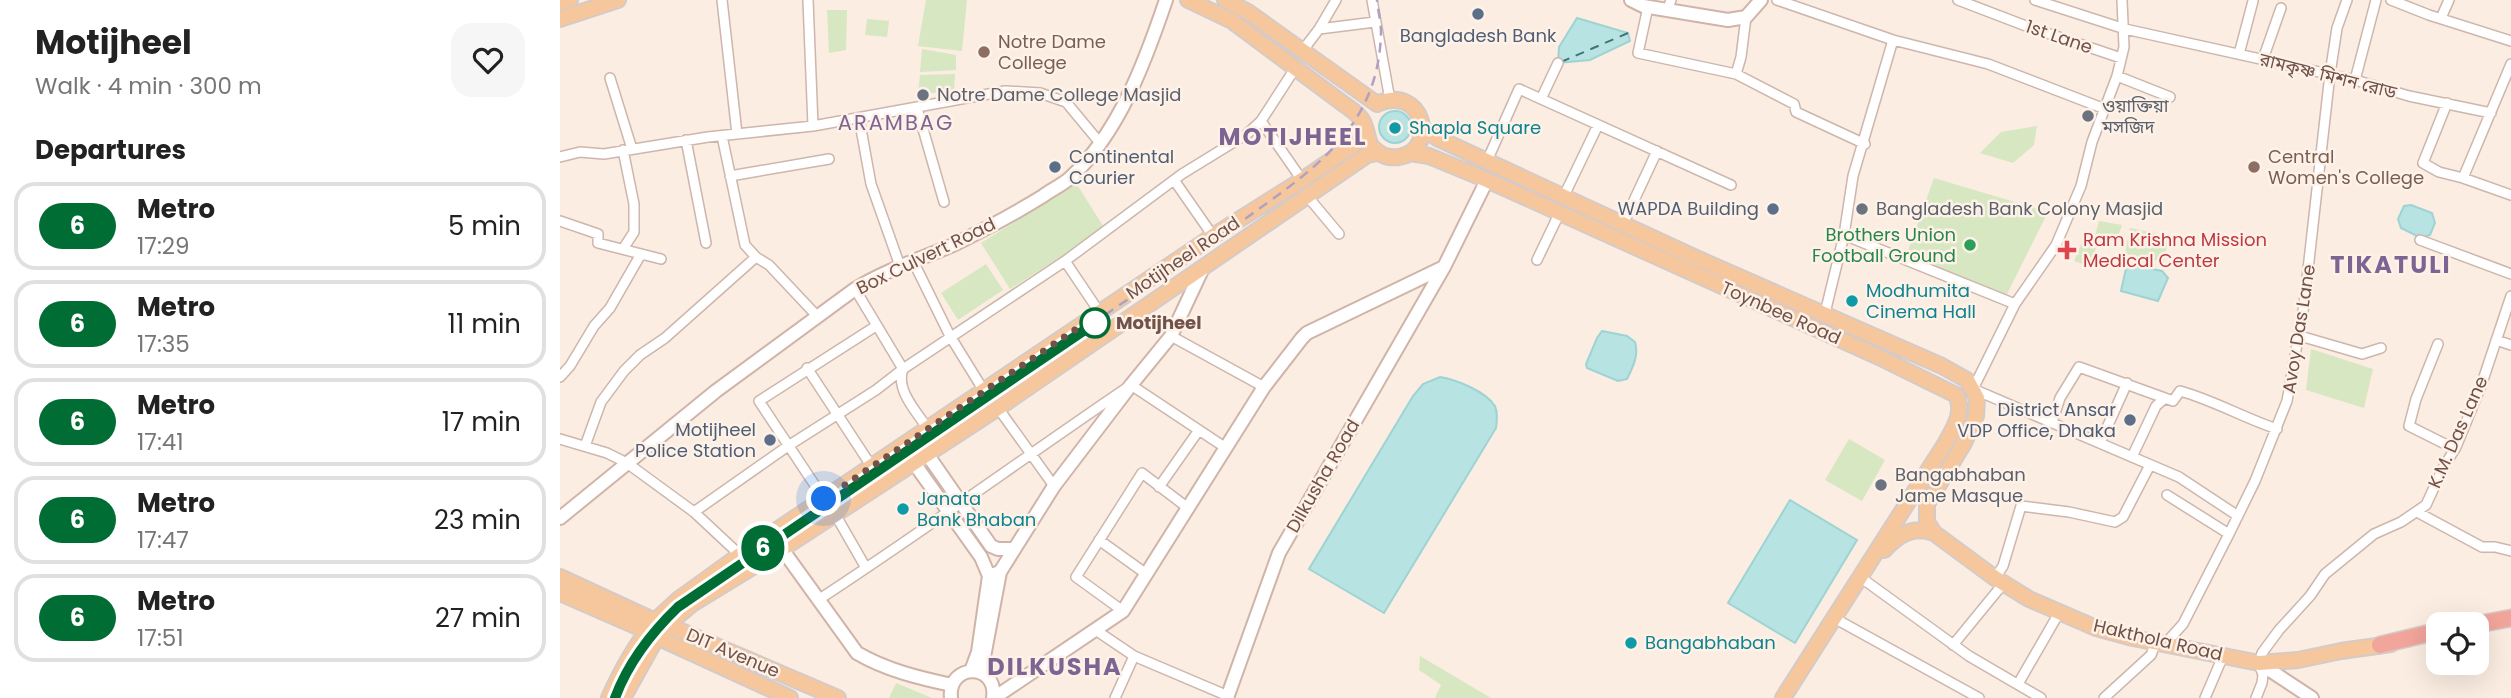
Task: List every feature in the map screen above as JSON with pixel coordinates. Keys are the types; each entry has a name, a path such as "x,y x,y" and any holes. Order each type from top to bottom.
{"highway":[{"path":"2489,622 2511,618"},
{"path":"2386,643 2426,634"}],"main road":[{"path":"560,4 570,0"},
{"path":"560,19 583,6 618,0"},
{"path":"1188,0 1232,21 1352,110 1365,130 1368,142 1378,153 1395,158 1416,154 1427,131 1414,108 1399,100 1383,102 1248,12 1225,0"},
{"name":"Motijheel Road","path":"656,628 679,599 740,555 1213,236 1302,180 1360,140 1365,130"},
{"name":"Toynbee Road","path":"1427,131 1563,198 1942,366 1966,380 1973,389"},
{"name":"Motijheel Road","path":"656,628 998,408 1367,155 1378,153"},
{"name":"Toynbee Road","path":"1416,154 1487,180 1950,391 1960,402 1958,419 1860,577"},
{"path":"1934,533 1927,522 1927,504 1975,420 1978,402 1973,389"},
{"path":"909,442 927,454"},
{"path":"909,442 914,463"},
{"path":"1914,492 1916,505 1920,507 1927,504"},
{"path":"1783,698 1860,577 1885,549 1901,535 1914,530 1934,533"},
{"name":"Hakthola Road","path":"1934,533 1999,581 2059,613 2096,628 2165,640 2223,656 2259,663 2298,660 2386,643 2426,640"},
{"path":"560,577 656,628"},
{"path":"560,593 656,628"},
{"path":"2489,630 2511,626"},
{"path":"609,698 625,665 656,628"},
{"path":"623,698 656,628"},
{"name":"DIT Avenue","path":"656,628 790,698"},
{"name":"DIT Avenue","path":"656,628 838,698"}],"street":[{"path":"722,0 737,134"},
{"path":"808,0 813,126"},
{"name":"Box Culvert Road","path":"560,518 716,390 855,289 877,276 985,230 1069,178 1100,143 1119,112 1142,63 1166,0"},
{"path":"1303,50 1336,0"},
{"path":"1372,0 1383,102"},
{"path":"1631,0 1648,7 1669,5 1728,20 1746,17"},
{"path":"1736,74 1746,17 1761,0"},
{"path":"1777,0 1893,40 1988,64 2105,109"},
{"name":"1st Lane","path":"1958,0 2121,58"},
{"name":"রামকৃষ্ণ মিশন রোড","path":"2035,0 2125,29 2491,113"},
{"path":"2123,0 2125,29 2117,76 2092,142 2081,186 2065,228 2048,260 2015,304 1973,389 2179,477 2238,516"},
{"name":"Avoy Das Lane","path":"2104,698 2183,624 2238,516 2287,401 2300,336 2312,248 2337,27 2347,0"},
{"path":"2355,80 2376,0"},
{"path":"2391,0 2511,41"},
{"path":"2441,18 2449,0"},
{"path":"2239,54 2253,1"},
{"path":"1648,7 1638,53 1736,74 1794,104 1796,111 1865,144"},
{"path":"2263,59 2281,8"},
{"path":"1319,29 1375,22"},
{"path":"1825,313 1844,235 1853,176 1865,144 1893,40"},
{"path":"1541,99 1558,63"},
{"path":"2463,178 2511,64"},
{"path":"694,512 788,446 876,390 950,336 1065,261 1174,180 1247,134 1261,121 1296,66"},
{"path":"2117,76 2170,97"},
{"path":"610,78 628,149 634,204 634,232 623,249"},
{"path":"1487,161 1519,89 1731,185"},
{"path":"560,157 580,152 604,154 686,140 813,126 1005,91 1040,93 1066,102 1100,143"},
{"path":"2447,103 2423,163 2439,172 2511,195"},
{"path":"917,108 944,202"},
{"path":"859,118 871,184 907,264 984,391"},
{"path":"1261,121 1302,180"},
{"path":"1563,198 1598,125"},
{"path":"722,136 745,245 817,316"},
{"path":"686,140 706,243"},
{"path":"1623,224 1657,151"},
{"path":"730,176 829,159"},
{"path":"1174,180 1213,236"},
{"name":"Dilkusha Road","path":"1097,631 1134,656 1227,697 1279,553 1444,267 1487,180"},
{"path":"1308,197 1339,234"},
{"path":"1537,260 1559,214"},
{"path":"560,221 598,234 597,243 661,259"},
{"path":"1844,235 2015,304"},
{"path":"2420,240 2511,274"},
{"path":"560,377 570,366 594,326 610,308 641,254"},
{"path":"585,446 601,402 624,371 756,257"},
{"path":"1065,261 1100,313"},
{"path":"782,549 857,653 871,662 952,692 959,675 976,672 993,686 994,698 1123,611 1265,387 1307,333 1444,267"},
{"path":"976,672 994,574 1014,550 1054,486 1171,336 1202,270"},
{"path":"855,289 903,369"},
{"name":"K.M. Das Lane","path":"2259,663 2267,644 2310,596 2325,574 2374,534 2401,522 2426,505 2455,449 2481,386 2511,296"},
{"path":"824,499 759,401 876,326"},
{"path":"1171,336 1265,387"},
{"path":"2300,336 2362,354 2381,348"},
{"path":"2496,340 2511,345"},
{"path":"1959,375 1968,377 1976,373 1989,349 1996,343"},
{"path":"2438,344 2416,399 2409,426 2455,449"},
{"path":"2052,423 2060,398 2079,367 2173,401 2180,391 2196,395 2277,429"},
{"path":"807,368 872,467"},
{"path":"903,369 901,387 928,429"},
{"path":"2100,443 2127,383"},
{"path":"1131,384 1226,448"},
{"path":"818,600 951,512 1131,384"},
{"path":"2132,457 2156,406 2165,398"},
{"path":"998,408 1054,486"},
{"path":"1160,487 1199,430"},
{"path":"560,439 607,453 627,463 694,512 740,555"},
{"path":"927,454 991,546 1014,550"},
{"path":"914,463 994,574"},
{"path":"1953,645 1999,581 2021,506 2069,512 2115,522 2123,517 2150,465"},
{"path":"1123,611 1076,577 1099,540 1142,473 1188,508"},
{"path":"2167,495 2229,534"},
{"path":"2417,512 2482,547 2511,551"},
{"path":"835,514 866,568"},
{"path":"1099,540 1146,573"},
{"path":"1860,577 1953,645 2041,698"},
{"path":"2018,684 2059,613"},
{"path":"1834,618 1979,698"},
{"path":"1120,697 1134,656"},
{"path":"2205,698 2223,656"},
{"path":"2256,698 2263,675 2259,663"},
{"path":"2259,663 2312,698"}],"green space":[{"path":"926,0 967,0 962,51 918,46"},
{"path":"827,10 847,10 846,50 829,53"},
{"path":"867,19 889,21 887,37 865,35"},
{"path":"922,49 956,55 956,70 920,72"},
{"path":"955,74 954,93 918,93 920,75"},
{"path":"2037,126 2034,145 2013,163 1980,153 2001,132"},
{"name":"Brothers Union Football Ground","path":"1934,178 2048,212 2006,296 1906,256"},
{"path":"1076,183 1105,229 1010,289 981,243"},
{"path":"2099,221 2122,225 2116,242 2095,236"},
{"path":"2130,228 2169,236 2164,262 2125,254"},
{"path":"2084,238 2098,243 2089,266 2074,261"},
{"path":"986,264 1003,290 958,320 941,293"},
{"path":"2311,349 2373,369 2364,408 2306,390"},
{"path":"1849,439 1885,460 1862,501 1825,480"},
{"path":"1420,656 1491,698 1435,698 1441,685 1419,670"},
{"path":"896,683 932,698 889,698"}],"water":[{"path":"1577,18 1628,33 1630,41 1590,60 1558,63 1559,47"},
{"name":"Shapla Square","path":"1395,111 1407,115 1411,127 1407,139 1395,143 1383,139 1379,127 1383,115"},
{"path":"2411,205 2432,213 2435,223 2430,235 2421,238 2401,228 2398,219 2404,206"},
{"path":"2127,264 2162,271 2168,278 2158,301 2121,291"},
{"path":"1602,331 1627,336 1635,342 1636,356 1627,379 1618,381 1587,368 1586,364"},
{"path":"1440,377 1470,387 1485,396 1497,411 1496,428 1384,613 1309,569 1413,396 1423,384"},
{"path":"1790,500 1857,540 1795,643 1728,603"}],"ferry route":[{"path":"1561,62 1628,33"}],"railway":[{"path":"615,698 641,649 678,607 1238,224 1313,167 1335,146 1368,97 1377,67 1381,32 1377,0"}],"metro line":[{"name":"6","path":"615,698 626,672 648,639 678,607 1095,323"}],"place":[{"name":"Bangladesh Bank","path":"1478,14"},
{"name":"Notre Dame College","path":"984,52"},
{"name":"Notre Dame College Masjid","path":"923,95"},
{"name":"ওয়াক্তিয়া মসজিদ","path":"2088,116"},
{"name":"Shapla Square","path":"1395,128"},
{"name":"Continental Courier","path":"1055,167"},
{"name":"Central Women's College","path":"2254,167"},
{"name":"WAPDA Building","path":"1773,209"},
{"name":"Bangladesh Bank Colony Masjid","path":"1862,209"},
{"name":"Brothers Union Football Ground","path":"1970,245"},
{"name":"Ram Krishna Mission Medical Center","path":"2067,250"},
{"name":"Modhumita Cinema Hall","path":"1852,301"},
{"name":"Motijheel","path":"1095,323"},
{"name":"District Ansar VDP Office, Dhaka","path":"2130,420"},
{"name":"Motijheel Police Station","path":"770,440"},
{"name":"Bangabhaban Jame Masque","path":"1881,485"},
{"name":"Janata Bank Bhaban","path":"903,509"},
{"name":"Bangabhaban","path":"1631,643"}],"district":[{"name":"ARAMBAG","path":"896,123"},
{"name":"MOTIJHEEL","path":"1293,137"},
{"name":"TIKATULI","path":"2391,265"},
{"name":"DILKUSHA","path":"1055,667"}],"route":[{"path":"824,499 1100,313 1095,323"}]}
